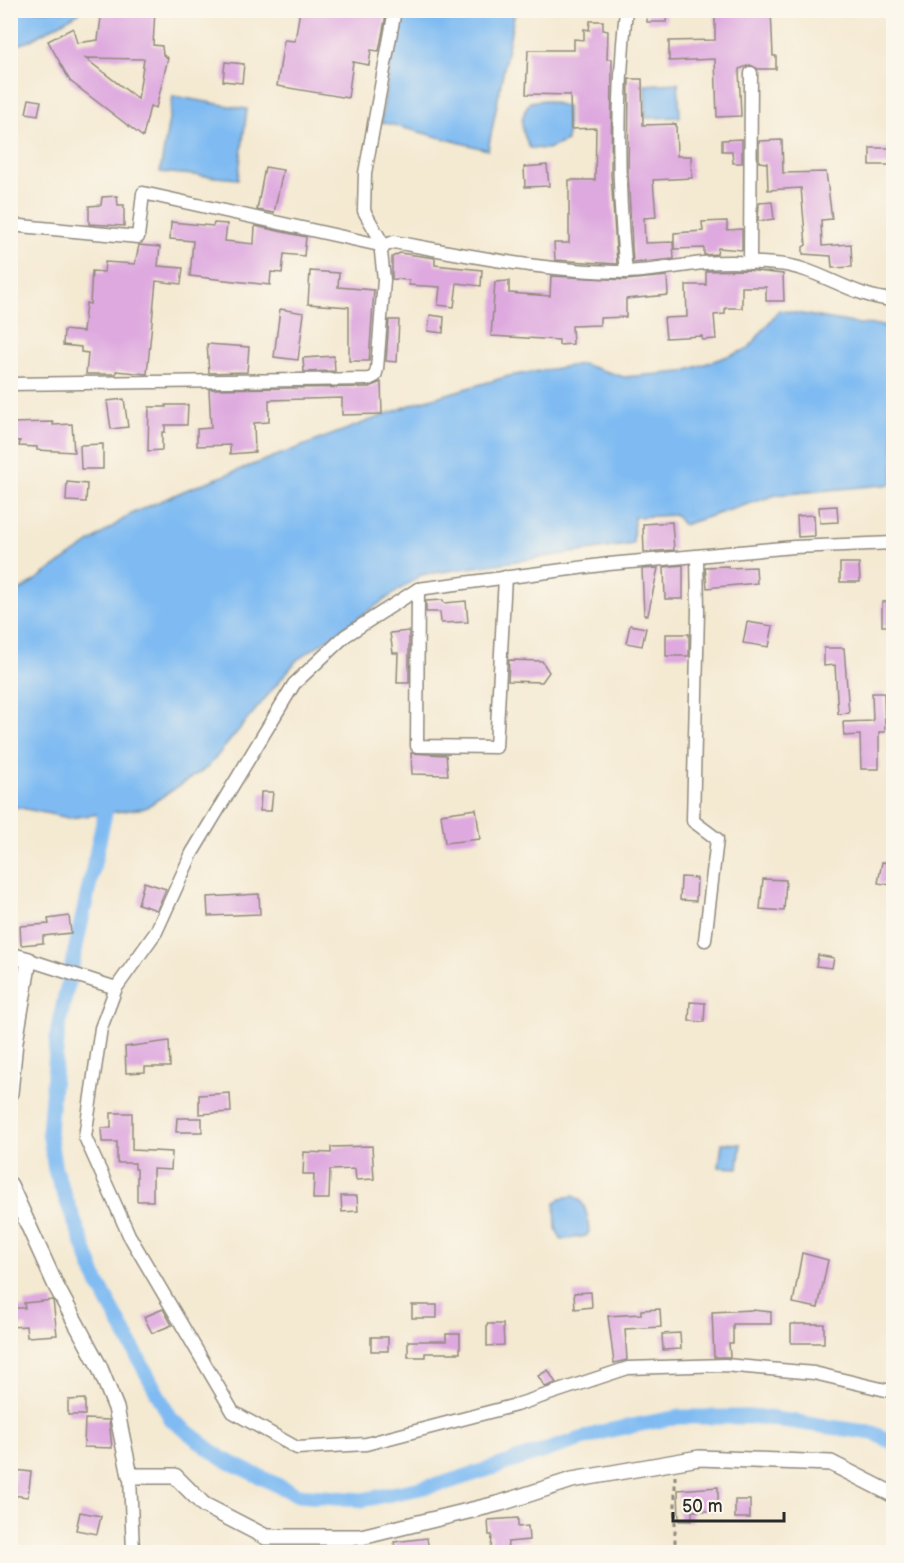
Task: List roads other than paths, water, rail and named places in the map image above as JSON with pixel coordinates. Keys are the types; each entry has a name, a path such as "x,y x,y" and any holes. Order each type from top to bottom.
{"street":[{"path":"384,246 364,211 365,173 395,10"},
{"path":"626,10 621,54 619,144 620,208 626,272"},
{"path":"750,263 751,73"},
{"path":"10,225 138,237 143,193 384,246 394,242 538,265 626,272 704,263 780,264 824,278 873,299 894,300"},
{"path":"10,384 369,379 375,376 377,369 384,280 381,252 384,246"},
{"path":"894,543 794,547 697,558 609,564 418,589 345,636 294,684 192,854 156,932 116,988 101,1028 86,1137 129,1235 233,1412 297,1448 366,1443 516,1405 628,1368 725,1365 814,1373 894,1392"},
{"path":"697,558 699,611 693,821 717,839 705,940"},
{"path":"418,589 417,746 496,747 505,577"},
{"path":"10,955 116,988"},
{"path":"10,1093 15,1042 29,960"},
{"path":"10,1185 56,1286 116,1408 130,1476 133,1552"},
{"path":"130,1476 175,1476 204,1505 266,1537 361,1537 501,1503 572,1480 699,1458 831,1463 894,1495"}],"water":[{"path":"10,11 82,11 29,41 11,47"},
{"path":"398,11 515,11 488,150 381,122"},
{"path":"678,83 680,117 646,118 645,85"},
{"path":"173,96 247,109 238,179 160,172"},
{"path":"545,100 567,107 567,141 547,149 530,148 522,120 530,102"},
{"path":"779,310 859,324 893,326 893,484 776,495 683,525 676,515 634,517 633,544 421,575 297,660 208,767 145,808 69,818 11,806 11,597 131,514 186,490 416,403 509,376 582,364 624,377 682,372 748,349"},
{"path":"722,1143 741,1144 738,1168 719,1167"},
{"path":"574,1196 582,1202 589,1232 586,1236 561,1240 556,1228 555,1203 561,1198"}],"waterway":[{"path":"109,795 58,1029 49,1132 55,1170 97,1281 171,1419 221,1458 298,1495 362,1500 445,1483 606,1431 678,1417 760,1417 873,1433 894,1443"}]}
